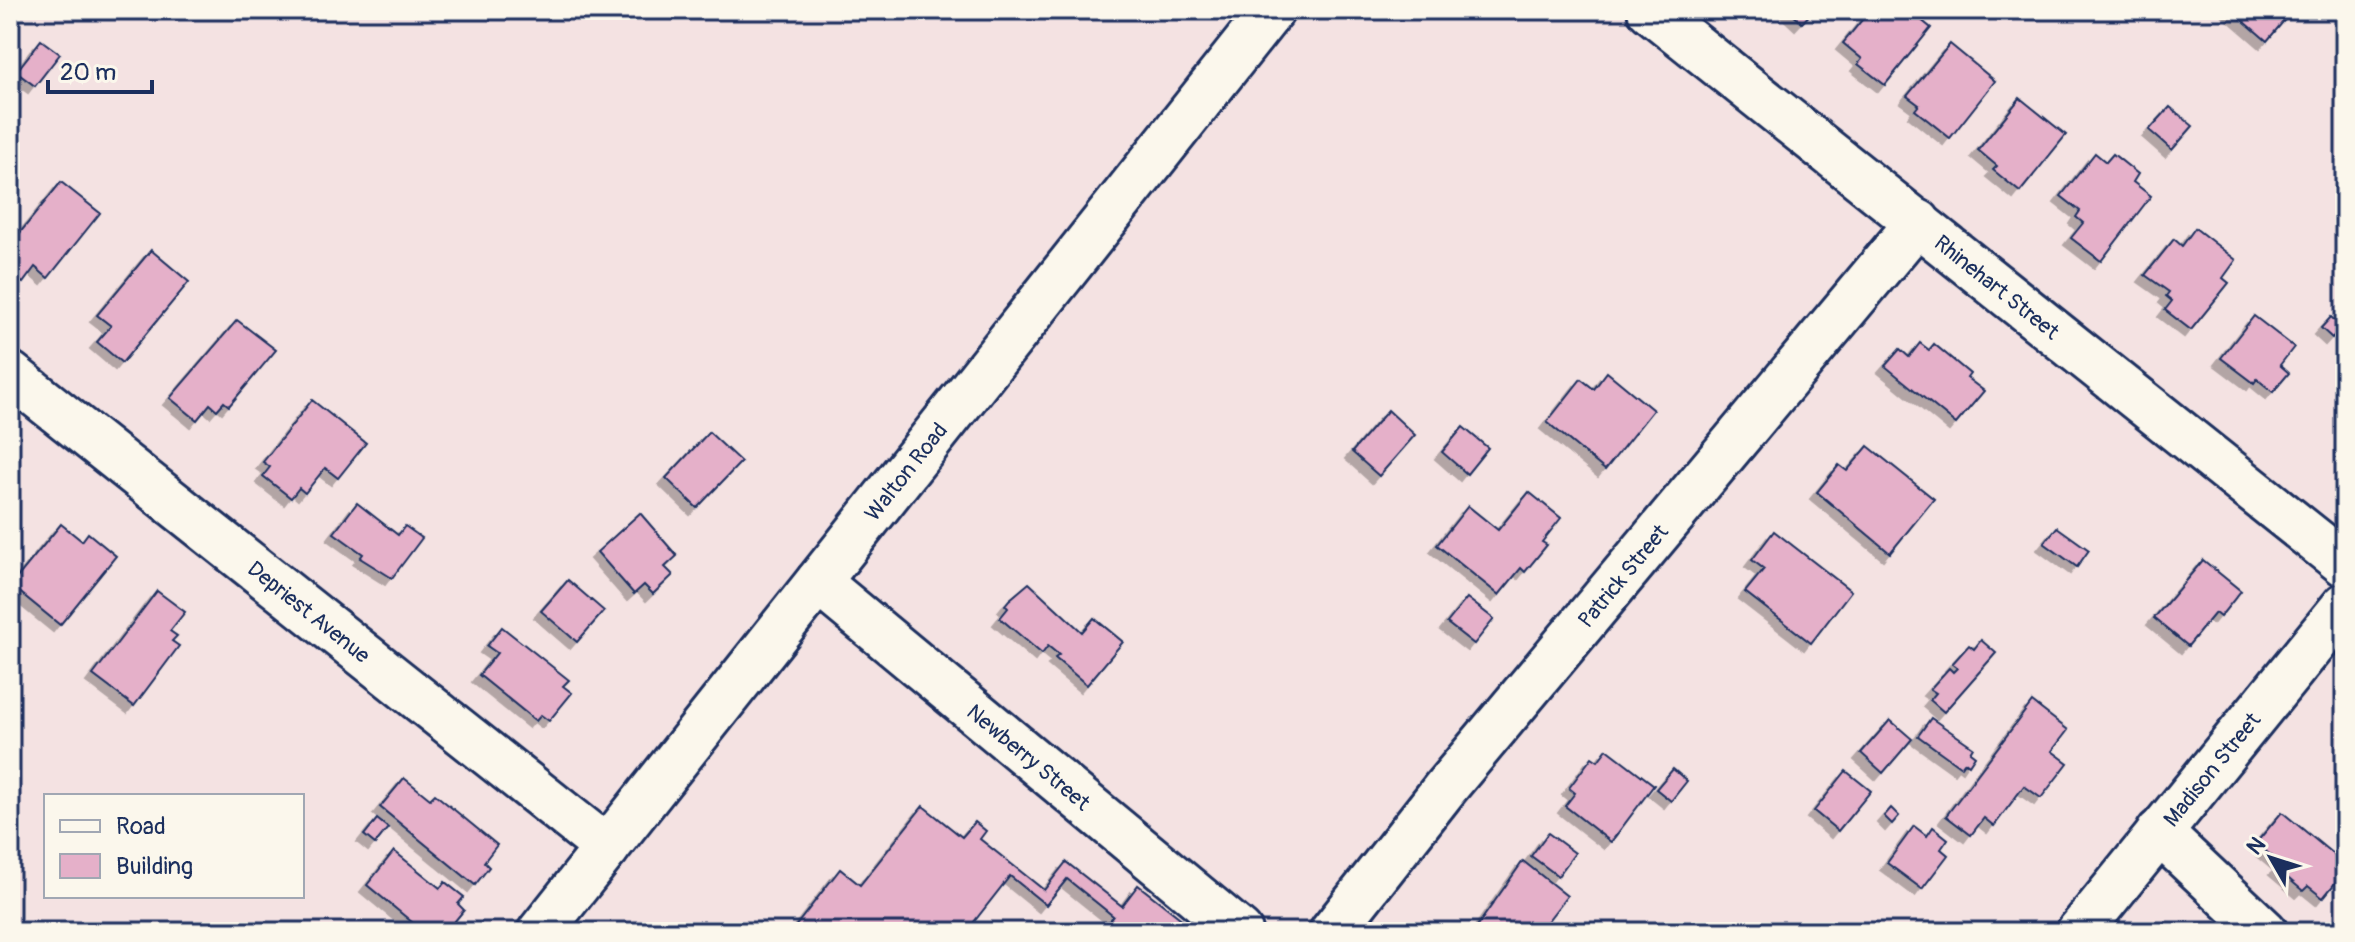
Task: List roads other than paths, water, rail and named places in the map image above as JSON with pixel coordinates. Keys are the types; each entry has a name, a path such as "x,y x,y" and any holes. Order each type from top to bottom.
{"street":[{"name":"Walton Road","path":"540,932 1272,10"},
{"name":"Rhinehart Street","path":"1650,10 2345,564"},
{"name":"Patrick Street","path":"1332,932 1446,787 1918,222"},
{"name":"Depriest Avenue","path":"10,374 607,848"},
{"name":"Newberry Street","path":"818,582 1240,932"},
{"name":"Madison Street","path":"2079,932 2345,605"},
{"path":"2159,832 2265,932"}]}
